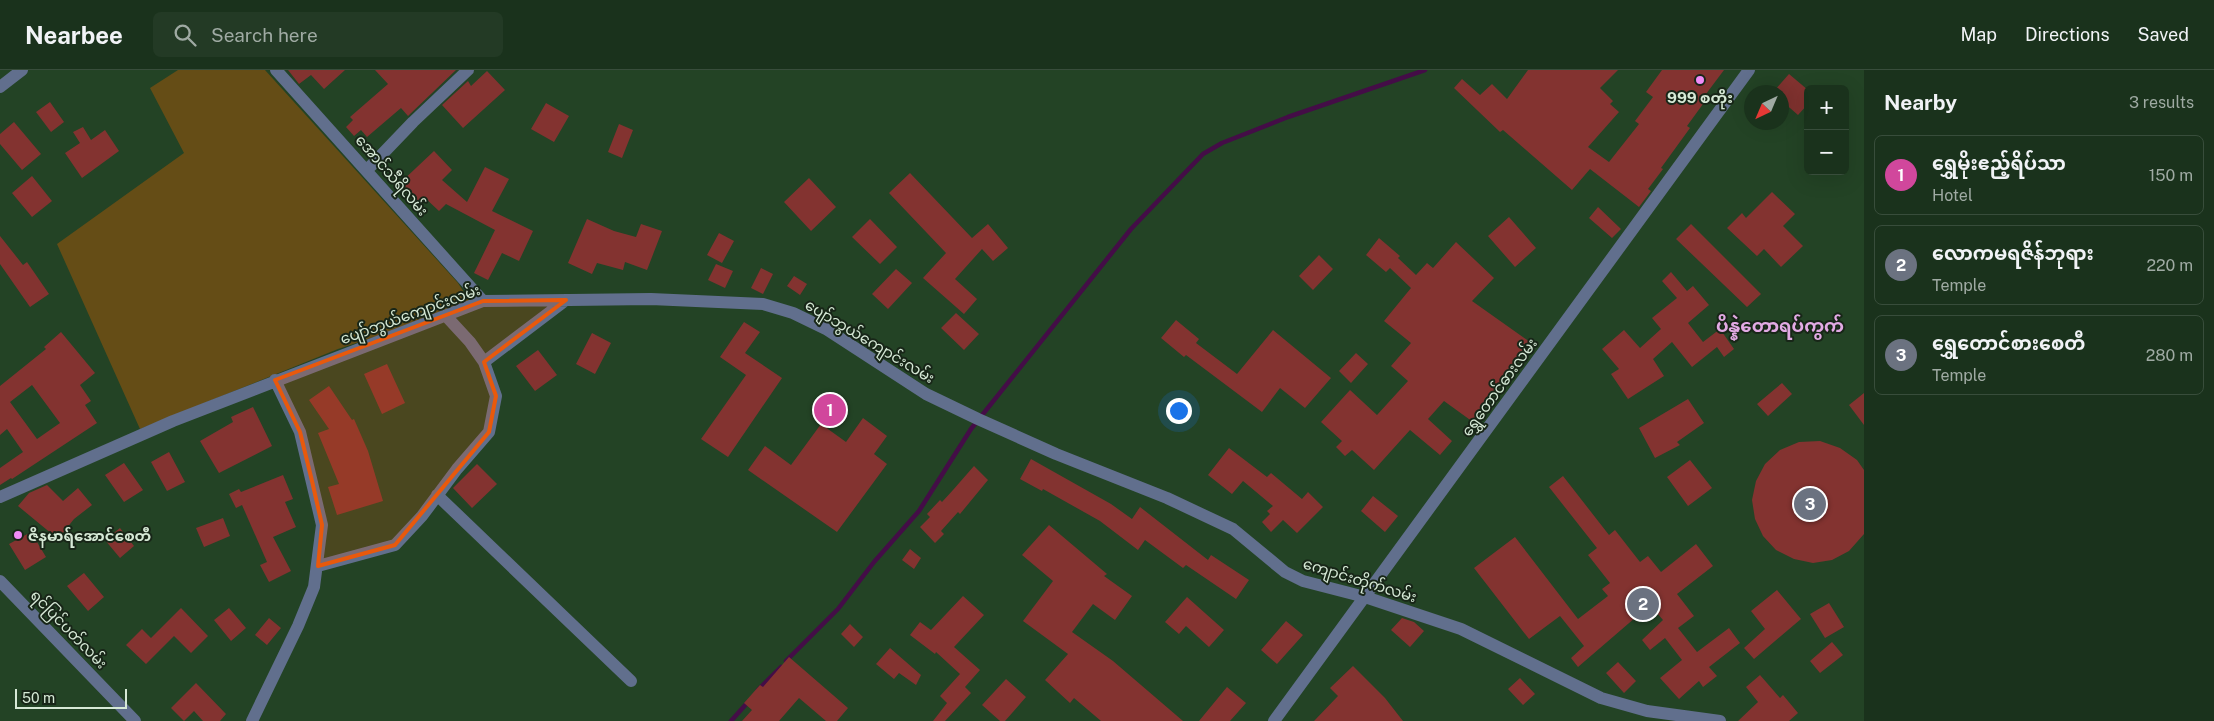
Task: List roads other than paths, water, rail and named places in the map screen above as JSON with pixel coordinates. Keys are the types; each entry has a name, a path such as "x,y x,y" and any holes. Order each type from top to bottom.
{"street":[{"path":"0,87 22,70"},
{"name":"အောင်သီရိလမ်း","path":"276,70 483,302"},
{"path":"367,170 412,122 468,70"},
{"name":"ရွှေတောင်ဓားလမ်း","path":"1274,721 1749,70"},
{"path":"484,362 566,300"},
{"name":"ပျော်ဘွယ်ကျောင်းလမ်း","path":"0,497 173,421 483,302 651,300 763,304 793,313 855,347 926,394 978,419"},
{"path":"318,566 395,545 422,516 489,432 496,396 484,362 470,342 446,316"},
{"path":"252,721 298,626 314,587 322,525 300,432 276,380"},
{"name":"ကျောင်းတိုက်လမ်း","path":"978,419 1056,454 1167,498 1233,529 1285,572 1303,581 1365,597 1461,629 1601,698 1647,711 1720,721"},
{"path":"437,495 631,681"},
{"name":"ရင်ပြင်ပတ်လမ်း","path":"0,581 135,721"}],"waterway":[{"path":"786,661 838,609 874,562 919,511 971,429 1131,229 1203,154 1222,143 1288,117 1425,70"},
{"path":"758,690 781,667"},
{"path":"731,721 748,702"}],"place":[{"name":"999 စတိုး","path":"1700,80"},
{"name":"ရွှေမိုးဧည့်ရိပ်သာ","path":"830,410"},
{"name":"ရွှေတောင်စားစေတီ","path":"1810,504"},
{"name":"ဇိနမာရ်အောင်စေတီ","path":"18,535"},
{"name":"လောကမရဇိန်ဘုရား","path":"1643,604"}],"district":[{"name":"ပိန္နဲတောရပ်ကွက်","path":"1780,325"}]}
